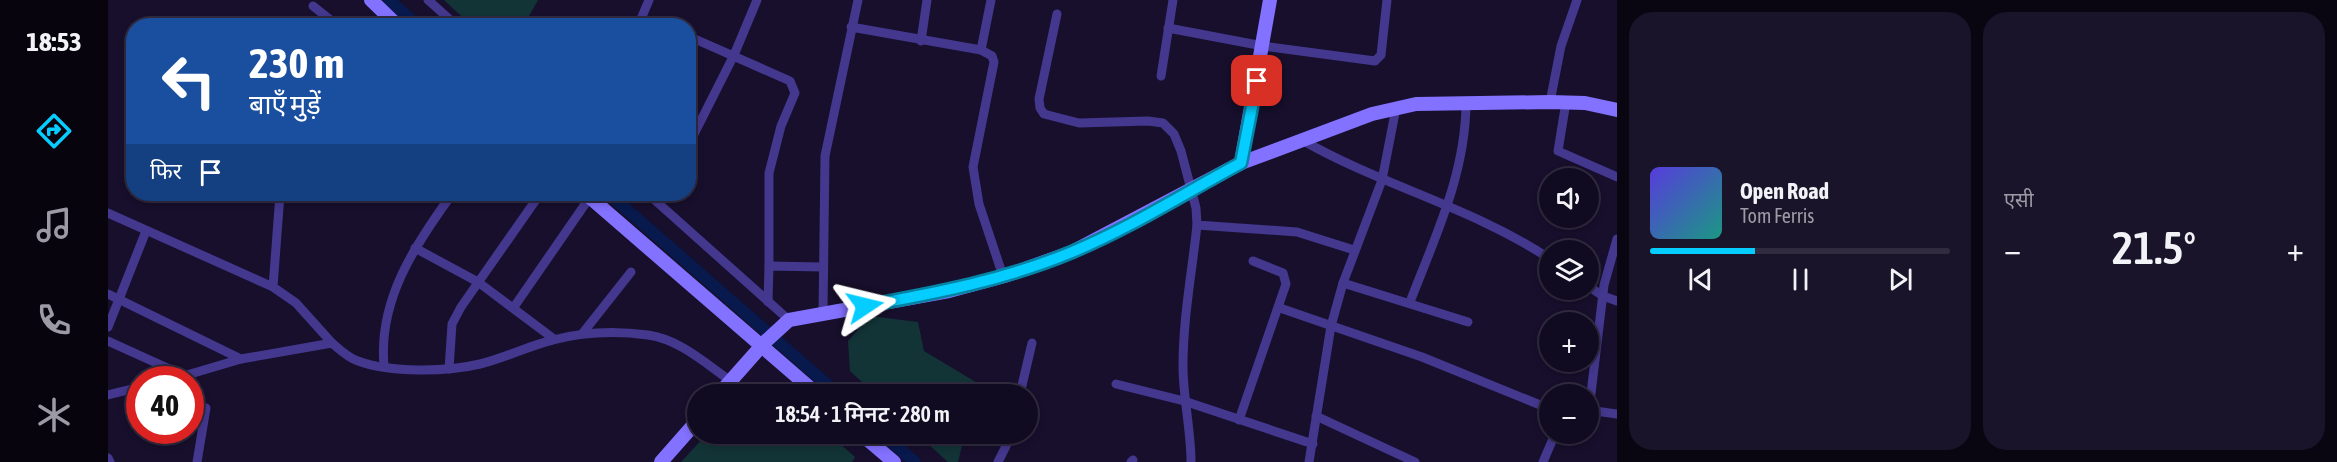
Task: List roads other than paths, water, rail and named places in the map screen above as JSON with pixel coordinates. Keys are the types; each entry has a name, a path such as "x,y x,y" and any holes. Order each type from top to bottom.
{"street":[{"path":"370,0 389,18"},
{"path":"428,0 448,18"},
{"path":"641,18 649,0"},
{"path":"696,130 734,55 756,0"},
{"path":"823,313 825,156 858,0"},
{"path":"921,41 927,0"},
{"path":"981,50 991,0"},
{"path":"1161,76 1173,0"},
{"path":"1241,163 1270,0"},
{"path":"1168,28 1263,46 1375,61 1381,55 1388,0"},
{"path":"1550,102 1561,46 1577,0"},
{"path":"313,6 328,18"},
{"path":"1058,14 1039,99 1040,108 1044,114 1079,123 1148,121 1163,123 1174,134 1191,190 1197,225 1187,289 1184,401 1191,444 1191,462"},
{"path":"851,27 981,50 992,56 994,62 975,148 974,185 1003,276"},
{"path":"696,39 790,81 795,86 795,93 774,149 769,173 768,302"},
{"path":"1410,302 1447,207 1464,149 1466,102"},
{"path":"728,384 784,324 823,313 949,291 1003,276 1072,252 1241,163 1372,114 1416,104 1466,102 1566,102 1617,110"},
{"path":"1566,102 1558,151 1617,177"},
{"path":"1309,462 1331,326 1354,250 1383,180 1396,108"},
{"path":"1302,140 1383,180 1519,239 1539,252"},
{"path":"273,286 279,201"},
{"path":"384,366 383,326 390,303 415,248 447,201"},
{"path":"449,369 452,324 478,282 535,201"},
{"path":"514,307 584,201"},
{"path":"595,201 764,343 807,384"},
{"path":"656,201 768,302 784,324"},
{"path":"108,213 273,286 297,303 332,343 357,361 384,366 449,369 482,363 554,339 582,334 649,335 669,341 731,381"},
{"path":"1197,225 1297,232 1354,250"},
{"path":"108,327 146,231"},
{"path":"1592,384 1603,296 1609,263 1617,239"},
{"path":"415,248 478,282 554,339"},
{"path":"1239,420 1280,308 1286,278 1283,273 1253,261"},
{"path":"769,266 823,267"},
{"path":"582,334 631,272"},
{"path":"1343,283 1410,302 1468,322"},
{"path":"1599,293 1617,301"},
{"path":"108,294 241,359"},
{"path":"1280,308 1432,361 1539,405"},
{"path":"108,341 163,366"},
{"path":"204,370 241,359 332,343"},
{"path":"1022,384 1032,343"},
{"path":"1116,384 1184,401 1313,444"},
{"path":"108,395 126,390"},
{"path":"197,462 206,408"},
{"path":"1599,411 1617,414"},
{"path":"1316,416 1415,462"},
{"path":"661,462 687,432"},
{"path":"873,444 894,462"},
{"path":"998,462 1006,444"},
{"path":"1544,462 1551,444"}],"waterway":[{"path":"389,0 409,18"},
{"path":"617,201 827,384"},
{"path":"894,444 915,462"}]}
